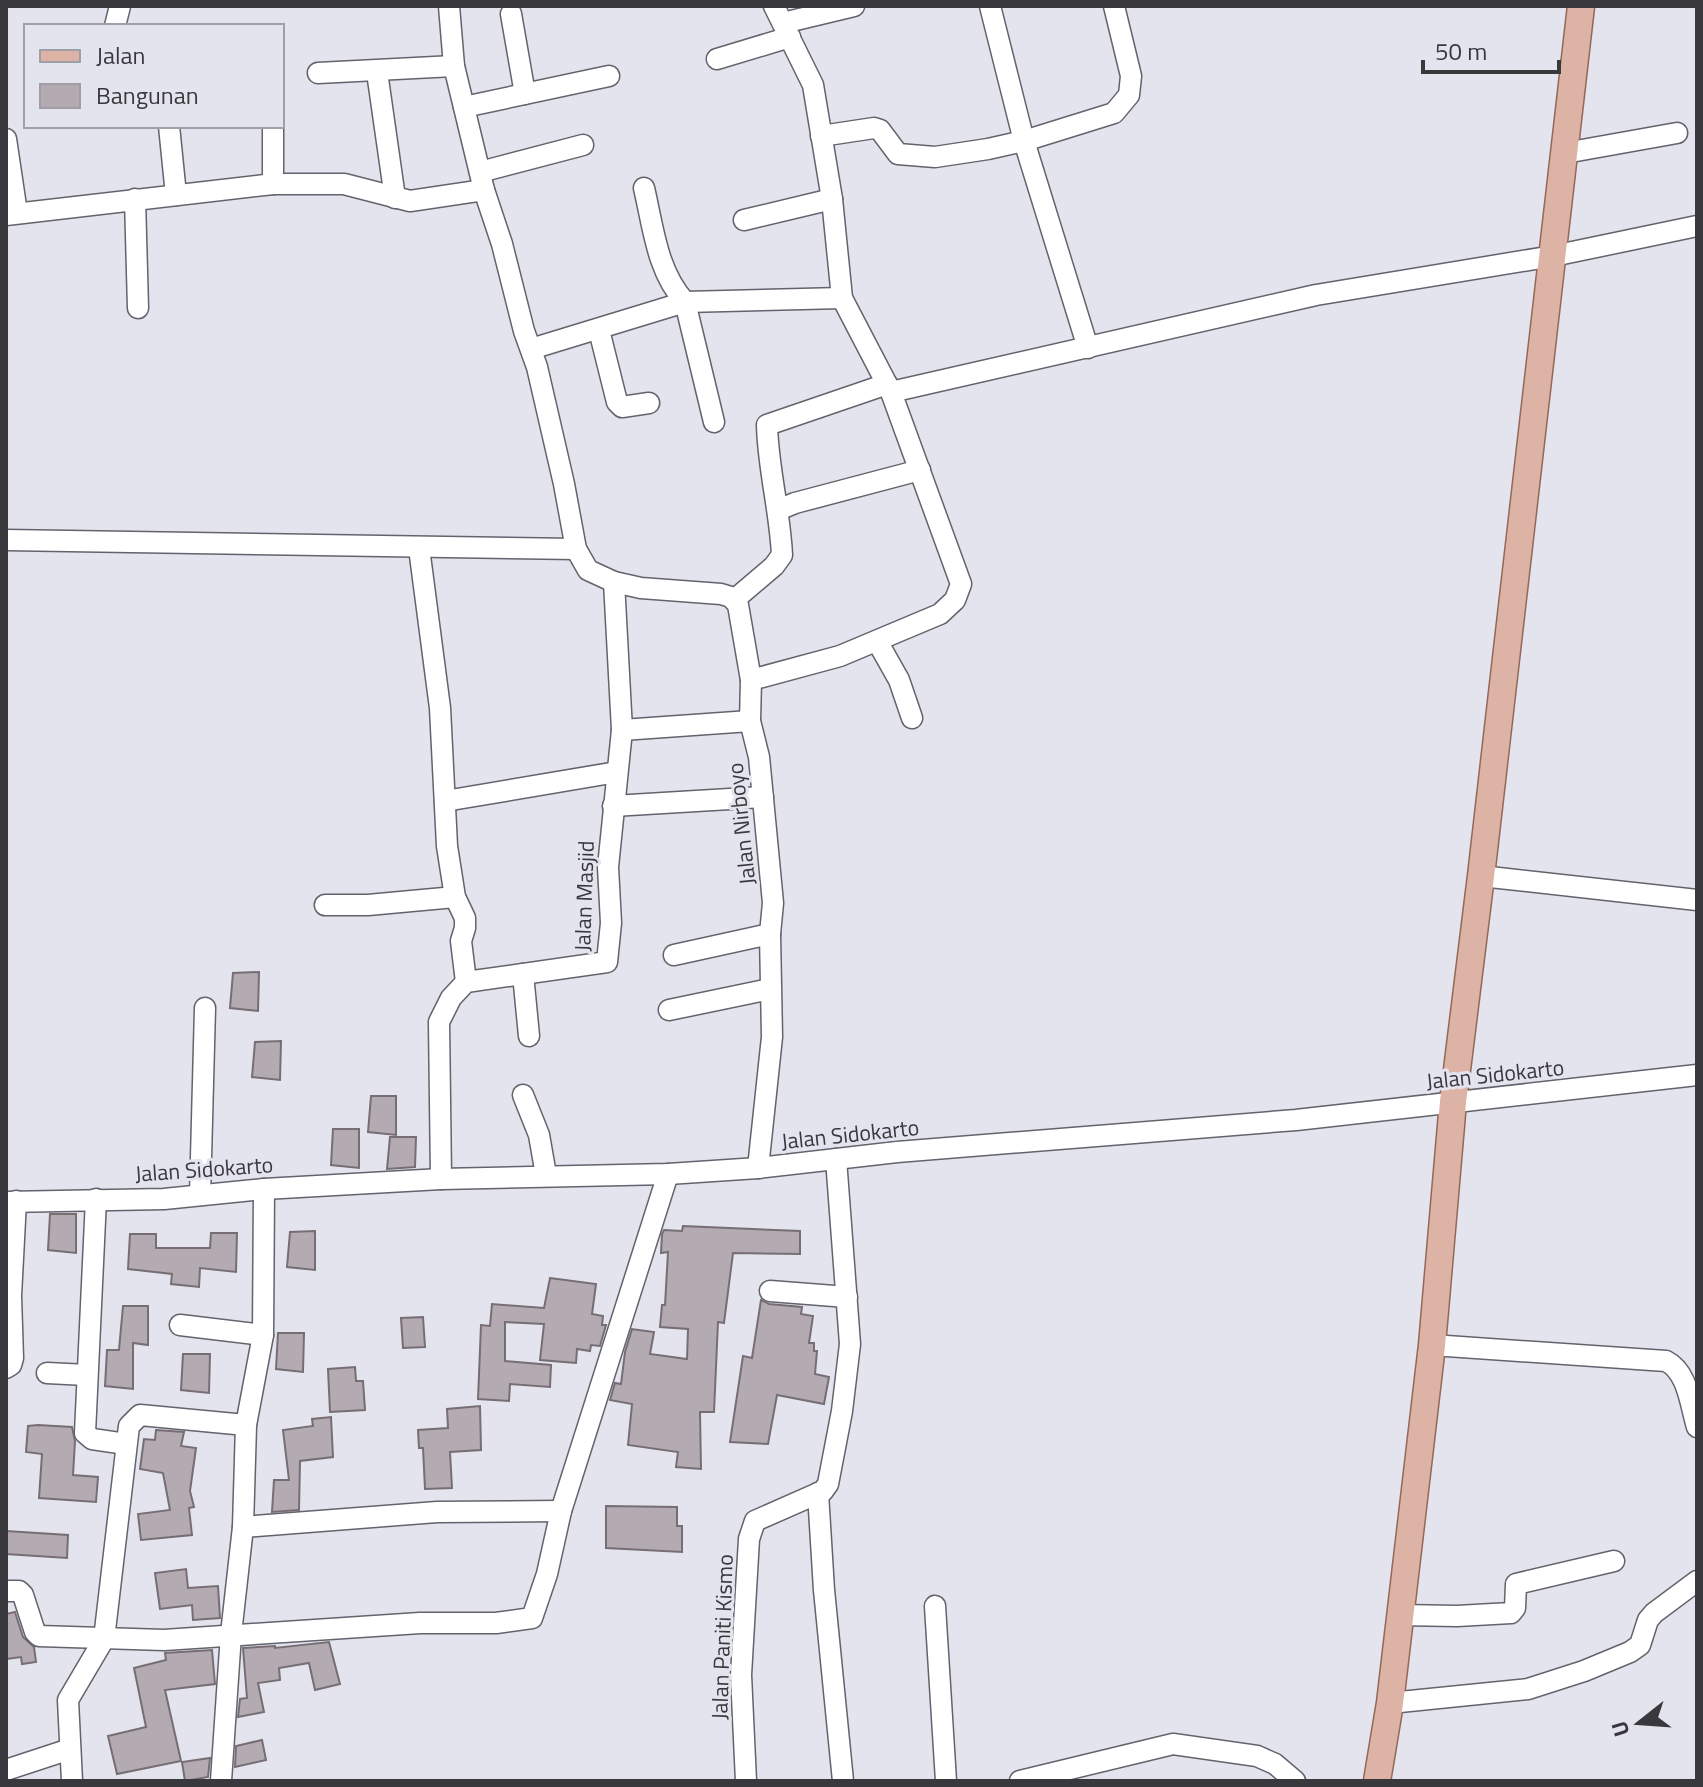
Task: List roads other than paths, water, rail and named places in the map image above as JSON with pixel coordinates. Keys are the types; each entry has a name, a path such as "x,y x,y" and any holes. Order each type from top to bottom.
{"main road":[{"path":"1377,1781 1390,1703 1432,1345 1453,1102 1581,6"}],"street":[{"path":"449,6 454,66 482,181 553,434 576,549 588,570 614,582 641,588 721,594 734,600 774,566 782,555 778,510 768,458 768,433 889,388 1088,348 1316,295 1553,256 1697,226"},
{"path":"717,59 782,22 854,6"},
{"path":"990,6 1024,141 1088,348"},
{"path":"821,136 874,128 880,130 898,154 935,157 1024,141 1114,113 1129,95 1131,76 1114,6"},
{"path":"511,14 525,94"},
{"path":"751,680 840,656 940,614 955,600 961,584 889,388 842,298 832,199 813,85 782,22"},
{"path":"318,73 454,66"},
{"path":"377,72 395,198"},
{"path":"464,107 609,76"},
{"path":"169,128 176,195"},
{"path":"273,128 273,184"},
{"path":"1565,153 1677,133"},
{"path":"6,139 11,214 273,184 344,184 410,201 435,199 583,145"},
{"path":"644,188 664,272 675,292 685,302 714,422"},
{"path":"135,199 138,308"},
{"path":"744,220 832,199"},
{"path":"531,349 685,302 842,298"},
{"path":"599,330 617,402 622,407 649,403"},
{"path":"778,510 920,470"},
{"path":"6,540 576,549"},
{"path":"419,548 440,708 447,846 455,897 465,918 461,941 466,982 451,998 439,1022 441,1179"},
{"name":"Jalan Masjid","path":"466,982 607,962 611,923 608,867 622,730 614,582"},
{"name":"Jalan Nirboyo","path":"734,600 738,605 751,680 750,721 759,757 773,903 770,934 772,1037 758,1168"},
{"path":"877,641 899,680 912,718"},
{"path":"622,730 750,721"},
{"path":"445,801 617,772"},
{"path":"613,806 763,797"},
{"path":"1481,876 1697,900"},
{"path":"325,905 368,905 455,897"},
{"path":"674,955 770,934"},
{"path":"523,974 529,1036"},
{"path":"669,1010 770,989"},
{"path":"200,1195 205,1008"},
{"name":"Jalan Sidokarto","path":"11,1201 164,1199 264,1189 441,1179 668,1174 758,1168 1150,1130 1296,1120 1696,1071"},
{"path":"523,1095 539,1135 546,1175"},
{"path":"836,1159 850,1344 842,1411 828,1484 818,1493 824,1590 843,1781"},
{"path":"6,1591 19,1591 23,1595 39,1636 164,1640 420,1623 496,1623 532,1618 547,1574 561,1511 668,1174"},
{"path":"221,1781 231,1634 243,1527 246,1425 263,1335 264,1189"},
{"path":"96,1199 84,1430 87,1437 126,1444"},
{"path":"6,1368 13,1358 11,1201"},
{"path":"770,1291 847,1297"},
{"path":"180,1325 263,1335"},
{"path":"1432,1345 1666,1361 1675,1365 1681,1373 1697,1427"},
{"path":"1675,1365 1697,1361"},
{"path":"47,1373 87,1375"},
{"path":"72,1781 68,1700 104,1639 129,1426 140,1415 246,1425"},
{"name":"Jalan Paniti Kismo","path":"746,1781 741,1675 749,1539 755,1521 818,1493"},
{"path":"243,1527 437,1512 561,1511"},
{"path":"1399,1615 1511,1613 1515,1608 1516,1584 1614,1561"},
{"path":"1390,1703 1528,1689 1595,1666 1640,1645 1648,1620 1654,1613 1697,1581"},
{"path":"935,1606 946,1781"},
{"path":"1020,1781 1173,1744 1257,1756 1275,1764 1295,1781"},
{"path":"6,1770 70,1749"}]}
